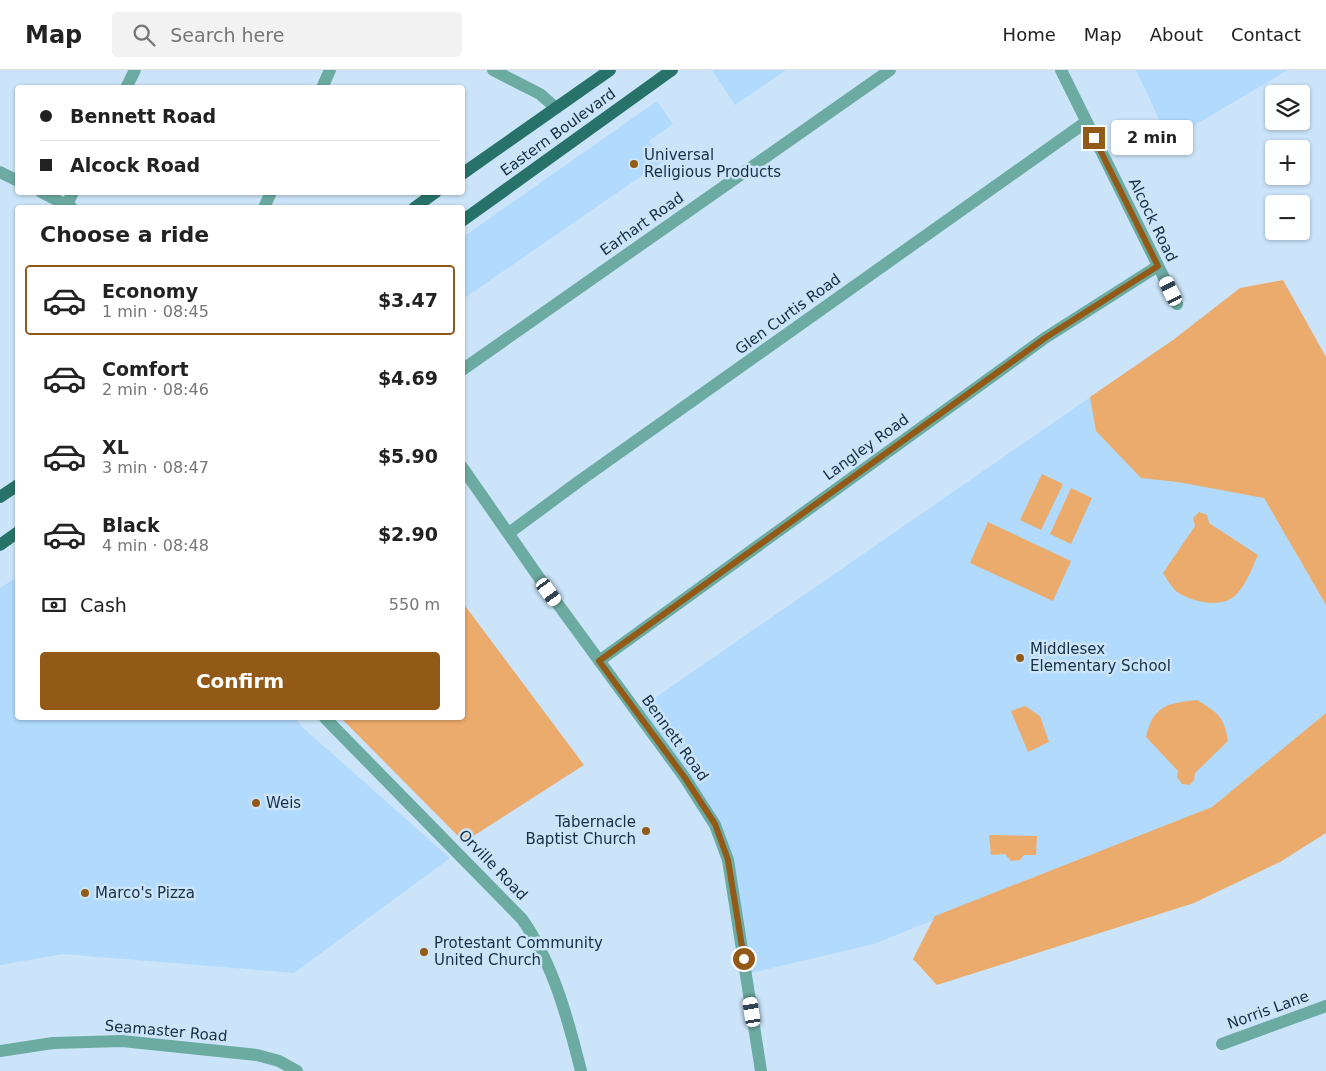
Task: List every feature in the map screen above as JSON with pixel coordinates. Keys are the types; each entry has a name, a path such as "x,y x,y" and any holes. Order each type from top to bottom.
{"main road":[{"name":"Eastern Boulevard","path":"465,172 610,70"},
{"name":"Eastern Boulevard","path":"465,219 672,70"},
{"path":"418,205 432,195"},
{"path":"0,497 15,487"},
{"path":"0,545 15,534"}],"street":[{"path":"128,85 135,70"},
{"path":"323,85 330,70"},
{"path":"493,70 540,94 556,108"},
{"name":"Earhart Road","path":"465,368 890,70"},
{"name":"Alcock Road","path":"1061,70 1177,304"},
{"name":"Glen Curtis Road","path":"509,533 578,482 1086,122"},
{"path":"0,172 15,180"},
{"path":"47,195 68,205"},
{"name":"Langley Road","path":"599,661 1045,338 1158,266"},
{"name":"Bennett Road","path":"465,471 599,661 685,778 715,824 723,841 734,892 761,1071"},
{"name":"Orville Road","path":"327,720 522,919 542,952 566,1016 581,1071"},
{"name":"Norris Lane","path":"1222,1044 1326,1006"},
{"name":"Seamaster Road","path":"0,1051 53,1042 122,1041 257,1055 279,1061 297,1071"}],"shaded area":[{"path":"712,70 786,70 735,105"},
{"path":"1136,70 1288,70 1169,140"},
{"path":"657,101 673,124 649,141 663,161 465,298 465,236"},
{"path":"1283,280 1326,357 1326,605 1264,498 1178,482 1141,478 1096,431 1090,397 1173,340 1240,288"},
{"name":"Middlesex Elementary School","path":"1173,340 1326,605 1326,713 1212,807 874,944 746,974 715,825 636,711"},
{"path":"1042,474 1063,484 1041,530 1020,520"},
{"path":"1071,488 1092,498 1071,544 1050,534"},
{"path":"1199,512 1207,515 1209,523 1258,555 1248,578 1237,594 1219,603 1204,602 1177,592 1163,573 1195,526 1193,518"},
{"path":"988,522 1071,561 1053,601 970,563"},
{"path":"15,578 15,720 297,720 302,727 450,858 294,973 63,954 0,965 0,588"},
{"path":"465,606 584,765 464,842 343,720 465,720"},
{"path":"1197,700 1219,716 1228,741 1195,773 1194,780 1190,785 1182,784 1177,777 1178,771 1146,737 1157,712 1170,705"},
{"path":"1025,706 1040,716 1049,742 1028,752 1011,711"},
{"path":"1326,713 1326,833 1280,862 1194,903 937,985 913,959 935,916 1212,807"},
{"path":"989,835 1037,836 1036,855 1024,855 1020,860 1011,861 1005,854 991,855"}],"place":[{"name":"Universal Religious Products","path":"634,164"},
{"name":"Middlesex Elementary School","path":"1020,658"},
{"name":"Weis","path":"256,803"},
{"name":"Tabernacle Baptist Church","path":"646,831"},
{"name":"Marco's Pizza","path":"85,893"},
{"name":"Protestant Community United Church","path":"424,952"}],"route":[{"path":"744,959 728,860 723,841 715,824 685,778 599,661 1045,338 1158,266 1094,138"}]}
